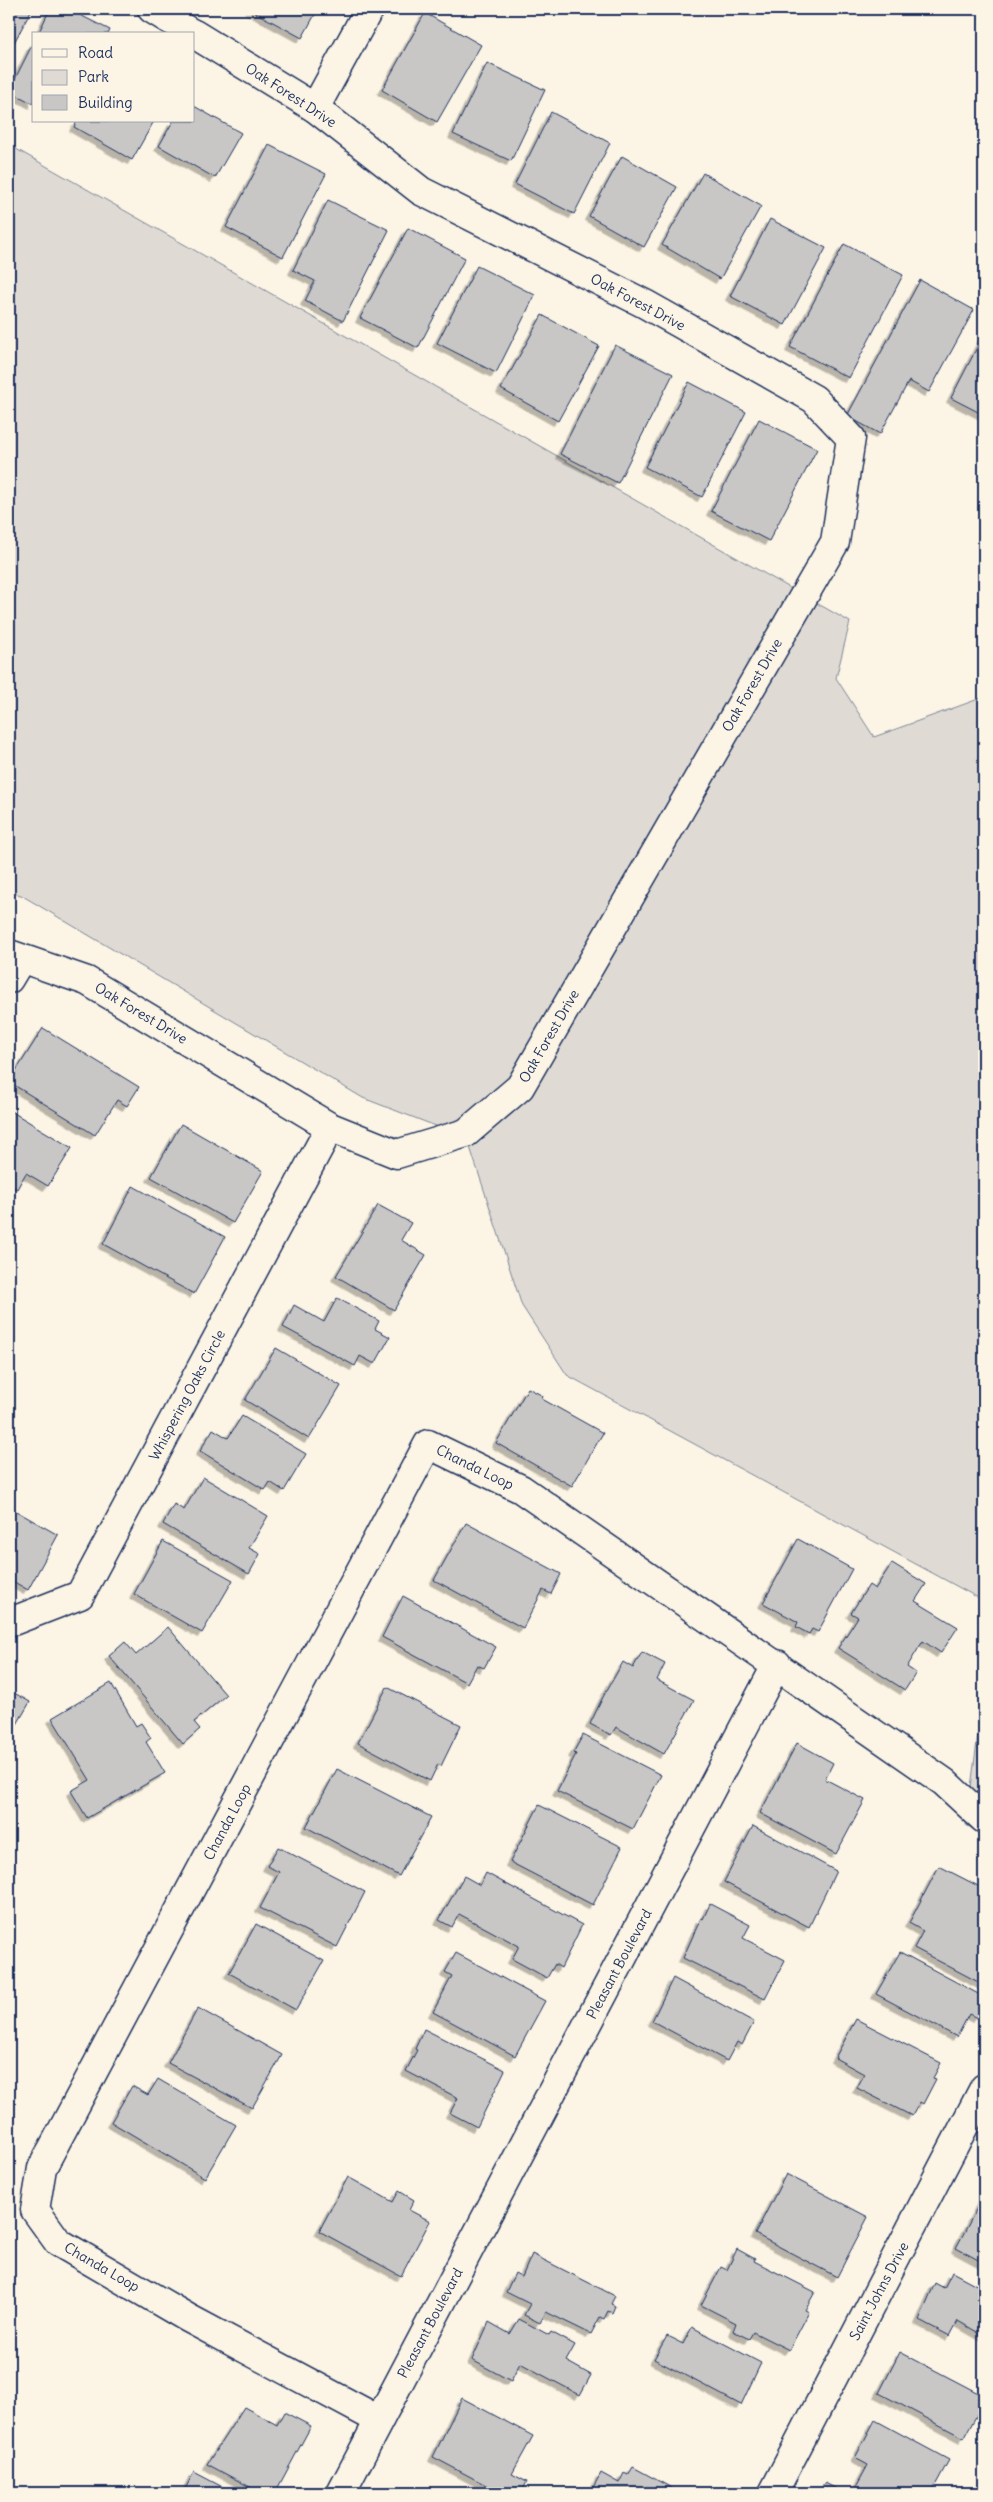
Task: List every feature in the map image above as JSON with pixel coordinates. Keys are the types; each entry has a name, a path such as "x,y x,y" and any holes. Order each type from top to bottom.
{"street":[{"name":"Oak Forest Drive","path":"152,9 191,32"},
{"path":"315,108 369,9"},
{"name":"Oak Forest Drive","path":"13,964 87,981 330,1127 397,1154 466,1133 520,1087 835,542 851,438 814,399 645,304 421,191 315,108 195,35"},
{"name":"Whispering Oaks Circle","path":"9,1620 13,1621 80,1595 330,1127"},
{"name":"Chanda Loop","path":"379,2420 188,2318 58,2242 35,2210 42,2168 428,1444 521,1489 777,1664"},
{"path":"777,1664 944,1782 984,1819"},
{"name":"Pleasant Boulevard","path":"341,2493 777,1664"},
{"name":"Saint Johns Drive","path":"773,2493 984,2088"}],"green space":[{"path":"9,145 850,622 836,678 874,737 984,697 984,1601 567,1375 522,1306 467,1138 363,1098 21,895 9,892"},
{"path":"984,1689 984,1835 966,1825"}],"building":[{"path":"9,9 32,9 9,52"},
{"path":"50,9 68,9 110,30 109,32 39,32"},
{"path":"249,9 318,9 302,38"},
{"path":"425,13 481,45 437,122 382,90"},
{"path":"32,45 32,103 9,91"},
{"path":"487,63 545,90 511,161 453,134"},
{"path":"195,107 241,133 215,178 159,146 172,122 195,122"},
{"path":"551,112 610,143 574,214 515,184"},
{"path":"76,122 153,122 132,160 74,127"},
{"path":"269,145 326,174 283,257 226,227"},
{"path":"622,156 677,187 644,247 589,216"},
{"path":"703,173 761,206 720,279 662,245"},
{"path":"328,200 389,230 343,321 305,301 315,281 293,270"},
{"path":"770,219 826,248 785,325 730,296"},
{"path":"408,228 465,258 418,348 360,318"},
{"path":"844,244 903,275 849,378 790,347"},
{"path":"477,266 535,295 496,373 437,343"},
{"path":"920,280 974,310 929,392 909,381 880,434 847,416"},
{"path":"542,315 599,346 558,421 501,389"},
{"path":"984,334 984,415 951,398"},
{"path":"615,345 673,374 618,483 560,454"},
{"path":"689,382 746,412 702,497 645,467"},
{"path":"759,419 817,449 769,541 711,511"},
{"path":"43,1028 139,1087 127,1106 117,1100 95,1135 9,1082"},
{"path":"9,1110 72,1148 48,1186 26,1173 17,1189 9,1184"},
{"path":"181,1124 263,1171 233,1223 151,1177"},
{"path":"133,1186 225,1237 194,1294 103,1244"},
{"path":"378,1205 411,1223 401,1240 426,1255 394,1310 336,1276"},
{"path":"337,1298 379,1321 375,1329 390,1337 375,1364 360,1356 355,1366 283,1327 294,1305 324,1322"},
{"path":"276,1348 341,1386 309,1439 245,1400"},
{"path":"528,1388 543,1396 542,1399 603,1433 572,1486 496,1443"},
{"path":"242,1416 306,1454 284,1491 270,1482 265,1490 200,1451 213,1429 228,1438"},
{"path":"203,1477 268,1516 249,1548 260,1554 249,1574 163,1524 174,1504 184,1510"},
{"path":"9,1507 58,1535 28,1590 9,1579"},
{"path":"466,1523 561,1574 551,1594 543,1590 523,1628 434,1580"},
{"path":"798,1539 852,1569 818,1632 812,1629 809,1634 796,1627 798,1622 763,1603"},
{"path":"163,1541 233,1580 202,1633 134,1594"},
{"path":"892,1563 926,1584 915,1601 958,1627 941,1653 923,1641 907,1667 916,1673 905,1690 838,1648 858,1617 851,1613 869,1585 875,1589"},
{"path":"403,1596 496,1647 484,1668 477,1665 467,1683 382,1637"},
{"path":"168,1627 226,1695 194,1722 200,1729 183,1744 109,1656 125,1642 136,1655"},
{"path":"642,1652 665,1664 657,1680 694,1700 664,1754 616,1727 611,1735 590,1724 623,1662 633,1668"},
{"path":"111,1683 136,1726 141,1723 151,1738 146,1742 165,1773 87,1818 71,1791 90,1780 52,1718"},
{"path":"387,1687 461,1725 441,1766 438,1764 430,1781 358,1743"},
{"path":"9,1690 30,1702 9,1738"},
{"path":"583,1735 661,1775 633,1829 557,1791 576,1754 573,1753"},
{"path":"797,1743 833,1763 825,1779 865,1800 836,1854 760,1813"},
{"path":"337,1769 431,1817 399,1876 306,1827"},
{"path":"539,1805 622,1847 593,1905 510,1862"},
{"path":"753,1826 836,1871 809,1927 724,1882"},
{"path":"278,1847 365,1892 337,1947 260,1908 279,1872 267,1866"},
{"path":"939,1866 984,1889 984,1985 914,1948 923,1931 909,1923"},
{"path":"486,1873 582,1925 561,1968 555,1964 547,1978 512,1959 519,1946 459,1914 452,1927 439,1920 464,1876 480,1885"},
{"path":"710,1904 750,1925 743,1938 785,1960 765,1999 683,1958 701,1918 703,1919"},
{"path":"256,1924 324,1961 296,2010 229,1973"},
{"path":"900,1952 984,1997 984,2005 977,2018 969,2014 957,2037 876,1994"},
{"path":"456,1953 545,2001 515,2056 433,2012 452,1976 445,1972"},
{"path":"673,1978 754,2022 742,2045 737,2042 727,2061 652,2021"},
{"path":"198,2008 282,2055 252,2108 168,2063"},
{"path":"856,2019 941,2063 933,2078 936,2079 923,2104 920,2102 912,2116 857,2088 864,2074 835,2058"},
{"path":"424,2029 505,2070 477,2127 450,2113 458,2098 406,2071 417,2050 415,2049"},
{"path":"158,2079 236,2125 205,2178 111,2122 132,2086 148,2095"},
{"path":"786,2174 868,2217 837,2277 755,2234"},
{"path":"348,2177 393,2202 399,2191 414,2200 409,2210 430,2221 401,2276 319,2231"},
{"path":"984,2195 984,2263 956,2248"},
{"path":"737,2249 755,2259 754,2261 815,2292 805,2310 809,2312 789,2350 753,2332 749,2339 733,2331 736,2323 701,2305 721,2267 727,2270"},
{"path":"532,2254 615,2296 611,2304 615,2306 612,2313 608,2311 604,2319 600,2317 591,2334 546,2312 540,2323 524,2315 530,2304 506,2292 515,2273 522,2277"},
{"path":"952,2272 984,2289 984,2298 980,2307 984,2309 984,2336 958,2321 950,2336 919,2320 935,2283 944,2288"},
{"path":"519,2319 549,2335 551,2332 575,2345 566,2361 591,2375 580,2395 520,2363 511,2381 472,2360 489,2322 510,2334"},
{"path":"692,2327 761,2363 741,2405 654,2359 667,2336 683,2344"},
{"path":"900,2352 984,2396 984,2402 964,2438 879,2393"},
{"path":"462,2398 533,2436 512,2474 527,2482 521,2493 501,2493 433,2457"},
{"path":"244,2407 277,2425 284,2412 311,2426 275,2493 261,2493 207,2464"},
{"path":"875,2420 949,2460 931,2493 862,2493 855,2489 868,2465 855,2458"},
{"path":"633,2467 681,2493 590,2493 601,2473 619,2483 624,2473 628,2475"},
{"path":"194,2472 234,2493 183,2493"},
{"path":"825,2483 845,2493 817,2493"}]}
